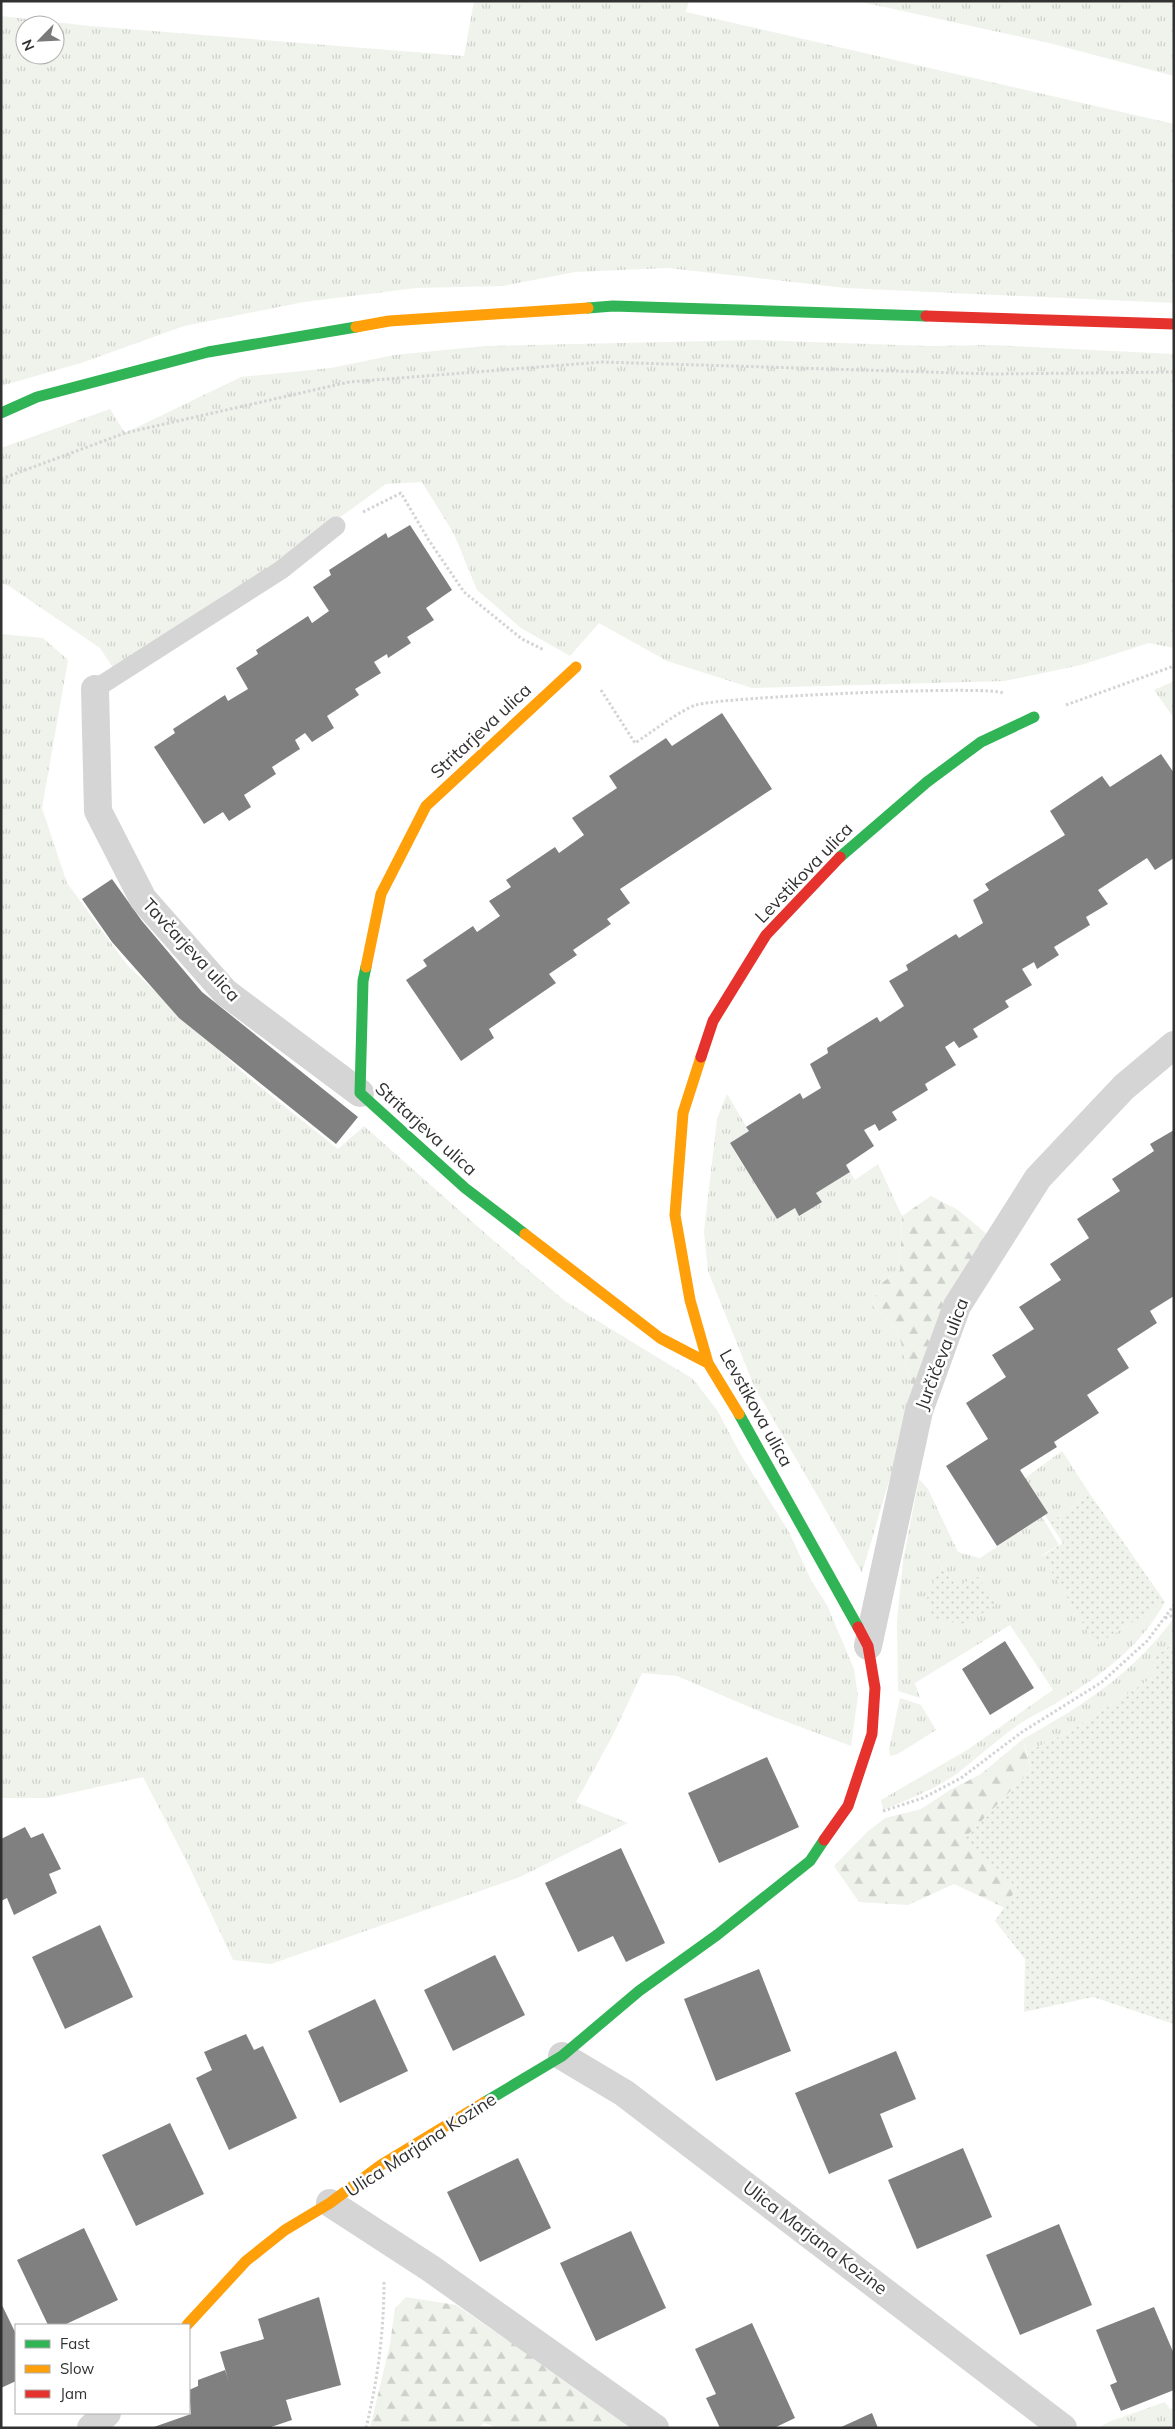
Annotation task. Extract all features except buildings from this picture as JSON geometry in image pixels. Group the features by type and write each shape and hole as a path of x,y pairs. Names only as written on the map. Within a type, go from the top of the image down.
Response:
{"street":[{"path":"1,413 38,397 208,352 399,321 613,306 1174,324"},
{"name":"Stritarjeva ulica","path":"576,667 426,806 381,894 363,981 360,1093 473,1194 660,1338 708,1363"},
{"name":"Tavčarjeva ulica","path":"95,689 98,811 143,899 226,992 360,1093"},
{"name":"Levstikova ulica","path":"868,1646 755,1441 708,1363 690,1300 675,1215 683,1114 714,1021 766,935 821,875 884,818 973,748 1034,717"},
{"name":"Jurčičeva ulica","path":"868,1646 919,1411 957,1306 1038,1178 1124,1087 1174,1045"},
{"name":"Ulica Marjana Kozine","path":"188,2324 246,2261 285,2230 330,2203 381,2166 562,2056 639,1991 717,1935 810,1862 848,1806 872,1734 875,1688 868,1646"},
{"name":"Ulica Marjana Kozine","path":"562,2056 624,2092 1063,2428"},
{"name":"Ulica Marjana Kozine","path":"330,2203 382,2235 655,2428"},
{"path":"91,2428 106,2414"}],"lane":[{"name":"Tavčarjeva ulica","path":"95,689 281,570 336,526"}],"path":[{"path":"1,479 124,433 349,382 602,362 993,374 1174,372"},
{"path":"336,526 401,493 428,539 464,592 522,639 592,675 635,743 695,705 762,697 1001,691 1034,717 1174,666"},
{"path":"848,1806 886,1812 923,1798 961,1778 1022,1732 1102,1682 1147,1641 1174,1605"},
{"path":"1164,1618 1174,1615"},
{"path":"366,2428 374,2397 383,2334 384,2278"}],"green space":[{"path":"474,1 689,1 686,12 1174,124 1174,303 845,288 668,268 575,272 503,286 416,288 304,302 184,326 81,363 1,386 1,16 15,18 15,65 65,65 65,23 464,56"},
{"path":"857,1 1174,1 1174,76 1049,43"},
{"path":"755,340 928,346 991,345 1174,354 1174,648 1149,643 1081,665 1005,681 752,688 667,661 599,623 570,656 521,628 477,590 454,534 422,482 386,484 263,573 228,592 160,641 113,668 100,648 9,586 1,583 1,448 110,409 125,433 241,377 331,368 394,355 485,346"},
{"path":"1,634 43,638 68,660 42,808 67,883 128,966 249,1078 338,1149 364,1126 565,1301 693,1379 717,1410 741,1455 789,1532 811,1580 827,1605 854,1669 858,1696 851,1746 761,1712 677,1676 642,1673 613,1735 576,1802 628,1823 520,1877 271,1964 233,1960 188,1864 143,1777 48,1798 1,1798"},
{"path":"1174,681 1174,718 1154,690"},
{"path":"727,1094 749,1131 730,1144 777,1219 795,1208 799,1215 822,1202 816,1193 850,1172 855,1180 878,1164 902,1216 900,1270 880,1284 872,1305 898,1331 914,1396 862,1573 754,1386 708,1271 704,1231 717,1119"},
{"path":"931,1196 958,1210 989,1236 914,1396 898,1331 872,1305 880,1284 900,1270 902,1216"},
{"path":"1062,1451 1090,1494 1050,1523 1045,1515 1048,1513 1025,1478"},
{"path":"919,1479 928,1489 958,1552 980,1558 1042,1517 1059,1545 1042,1555 1096,1645 1165,1602 1155,1618 1132,1646 1092,1680 1018,1725 950,1779 883,1810 881,1800 967,1750 1053,1690 1010,1625 915,1683 920,1698 898,1691 897,1621 903,1561","holes":["940,1567 957,1585 927,1598"]},
{"path":"1090,1494 1165,1602 1096,1645 1042,1556 1063,1543 1050,1523"},
{"path":"939,1566 957,1585 978,1577 996,1604 967,1624 933,1620 927,1598"},
{"path":"1174,1618 1174,1643 1152,1659 1158,1674 1071,1731 1027,1752 1023,1739 1087,1701 1106,1687 1141,1656"},
{"path":"1174,1643 1174,2024 1093,1997 1024,2012 1025,1959 995,1921 1017,1888 965,1838 1031,1770 1027,1752 1071,1731 1158,1674 1152,1659"},
{"path":"900,1698 921,1705 936,1730 898,1754 890,1756 889,1749"},
{"path":"1023,1739 1031,1770 966,1837 1017,1888 1005,1908 954,1884 908,1905 859,1902 834,1866 867,1832 885,1818 921,1809 950,1790 981,1774"},
{"path":"406,2297 456,2305 636,2428 498,2428 484,2423 478,2428 370,2428 390,2344 395,2308"},
{"path":"1165,2402 1170,2409 1174,2408 1174,2428 1098,2428 1111,2421"}],"traffic: fast":[{"path":"588,308 613,306 926,316"},
{"path":"1,413 37,397 208,352 356,327"},
{"path":"840,857 927,782 981,742 1034,717"},
{"path":"366,967 363,981 360,1093 465,1188 525,1234"},
{"path":"739,1414 858,1627"},
{"path":"485,2102 562,2056 639,1991 717,1935 810,1861 824,1840"}],"traffic: slow":[{"path":"356,327 389,321 588,308"},
{"path":"366,967 381,894 426,806 576,667"},
{"path":"701,1057 683,1113 675,1215 690,1300 708,1363 739,1414"},
{"path":"525,1234 660,1338 708,1363"},
{"path":"188,2324 246,2261 285,2230 330,2203 381,2165 485,2102"}],"traffic: jam":[{"path":"926,316 1174,324"},
{"path":"701,1057 713,1021 766,935 840,857"},
{"path":"824,1840 848,1806 872,1734 875,1688 868,1646 858,1627"}]}
